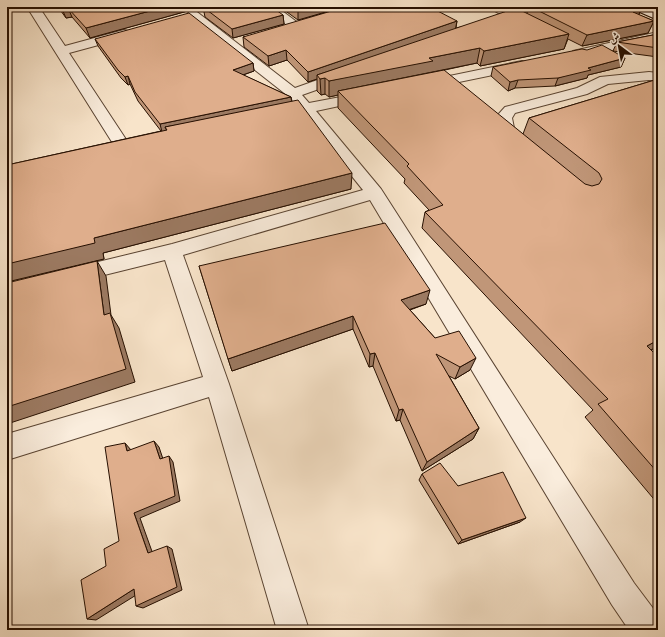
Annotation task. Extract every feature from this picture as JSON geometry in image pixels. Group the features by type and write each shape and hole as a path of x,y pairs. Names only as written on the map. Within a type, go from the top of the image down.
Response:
{"street":[{"path":"33,7 123,147"},
{"path":"269,7 296,26"},
{"path":"494,7 541,31"},
{"path":"637,7 658,16"},
{"path":"195,14 238,43 300,101 375,193 623,594 649,630"},
{"path":"498,22 513,17"},
{"path":"282,30 310,22"},
{"path":"62,51 139,30"},
{"path":"605,80 576,58 658,36"},
{"path":"415,87 539,62"},
{"path":"276,115 359,70"},
{"path":"532,151 509,132 503,124 504,117 510,110 582,91 605,80 649,76 658,77"},
{"path":"300,101 384,93"},
{"path":"107,151 138,144"},
{"path":"52,280 172,251 375,193"},
{"path":"172,251 217,384 294,630"},
{"path":"7,447 217,384"}],"building":[{"path":"61,7 165,7 86,28 68,8 62,9"},
{"path":"203,7 272,7 283,15 232,29"},
{"path":"292,7 311,7 298,11"},
{"path":"345,7 430,7 457,21 308,72 286,50 268,56 243,37"},
{"path":"531,7 635,7 641,9 633,12 654,21 587,35"},
{"path":"516,8 569,34 484,51 480,48 429,58 433,61 329,81 325,78 320,79 317,75"},
{"path":"189,13 253,63 233,70 291,97 160,124 135,92 128,76 125,77 118,70 95,39"},
{"path":"658,34 658,48 617,42"},
{"path":"602,45 625,58 588,68 591,70 558,78 518,80 510,82 493,67 582,49 587,50"},
{"path":"444,70 585,184 592,186 599,184 602,179 599,173 529,118 658,79 658,340 647,346 658,357 658,473 598,404 608,399 425,212 443,205 407,166 409,164 338,91"},
{"path":"298,100 352,173 94,238 95,243 7,264 7,165 167,130 165,127"},
{"path":"385,223 430,290 401,300 435,338 459,331 476,358 460,367 436,354 479,428 427,462 403,409 399,410 375,353 370,354 353,316 228,359 199,266"},
{"path":"97,261 104,315 110,313 126,369 7,407 7,283"},
{"path":"154,441 160,459 169,456 175,496 134,513 148,553 167,546 177,587 136,606 134,589 87,619 81,580 106,566 104,549 119,541 105,447 125,443 127,451"},
{"path":"440,463 458,486 503,472 526,518 462,540 422,474"}]}
